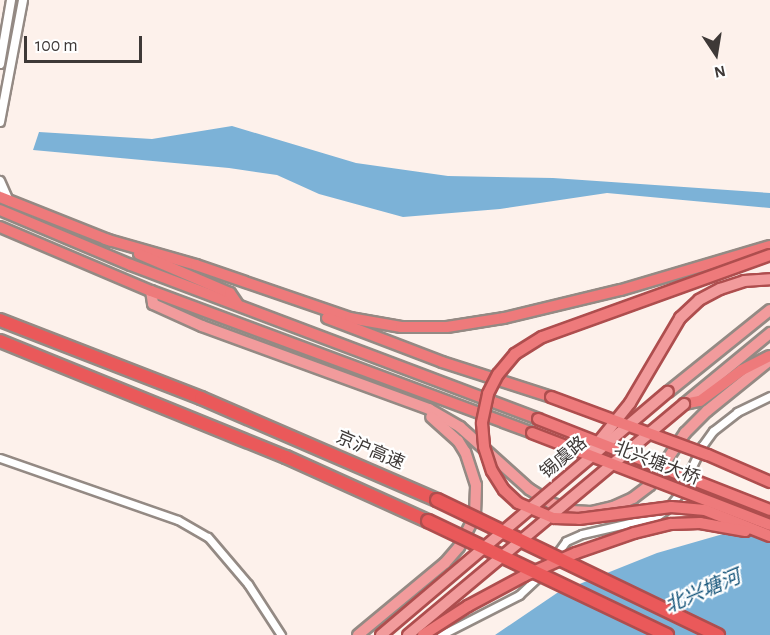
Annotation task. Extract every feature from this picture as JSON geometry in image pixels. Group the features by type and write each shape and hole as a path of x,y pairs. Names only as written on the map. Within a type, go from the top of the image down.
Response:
{"highway":[{"path":"5,199 231,293 238,305"},
{"name":"北兴塘大桥","path":"0,210 131,266 538,419 770,510"},
{"name":"北兴塘大桥","path":"0,227 151,291 532,433 770,525"},
{"path":"105,239 195,265 350,318 401,327 447,327 504,318 621,290 770,246"},
{"path":"770,255 542,337 515,354 498,374 488,394 482,423 484,447 492,471 504,490 518,502 554,518 579,519 671,507 705,510 770,538"},
{"path":"256,287 301,308 431,358 550,397 698,451 770,482"},
{"name":"京沪高速","path":"0,320 201,398 437,500 718,635"},
{"path":"0,341 286,457 428,521 667,635"},
{"path":"684,404 700,401 742,370 770,358"},
{"path":"423,635 468,606 524,576 576,553 634,533 671,524 700,523 732,528 770,538"}],"main road":[{"path":"576,470 630,403 680,318 699,300 720,289 744,281 770,279"},
{"path":"151,291 153,304 192,321 429,409 460,427 529,489 550,503 571,511 591,512 623,503 650,484 685,433 707,411 770,358"},
{"name":"锡虞路","path":"381,635 770,310"},
{"name":"锡虞路","path":"408,635 770,333"},
{"path":"358,635 409,596 445,563 459,547 475,515 477,499 473,475 465,452 447,430 419,407"}],"street":[{"path":"0,64 11,0"},
{"path":"0,122 23,0"},
{"path":"0,181 5,199"},
{"path":"441,635 519,595 536,582 566,542 582,534 656,517 668,508 678,495 702,446 714,431 737,412 770,396"},
{"path":"0,458 178,520 208,537 248,584 281,635"}],"water":[{"path":"232,126 356,163 448,176 553,178 770,193 770,208 607,193 500,209 403,217 319,194 277,175 229,168 33,150 39,132 152,139"},
{"name":"北兴塘河","path":"770,506 770,635 495,635 557,593 657,553 730,532"}]}
